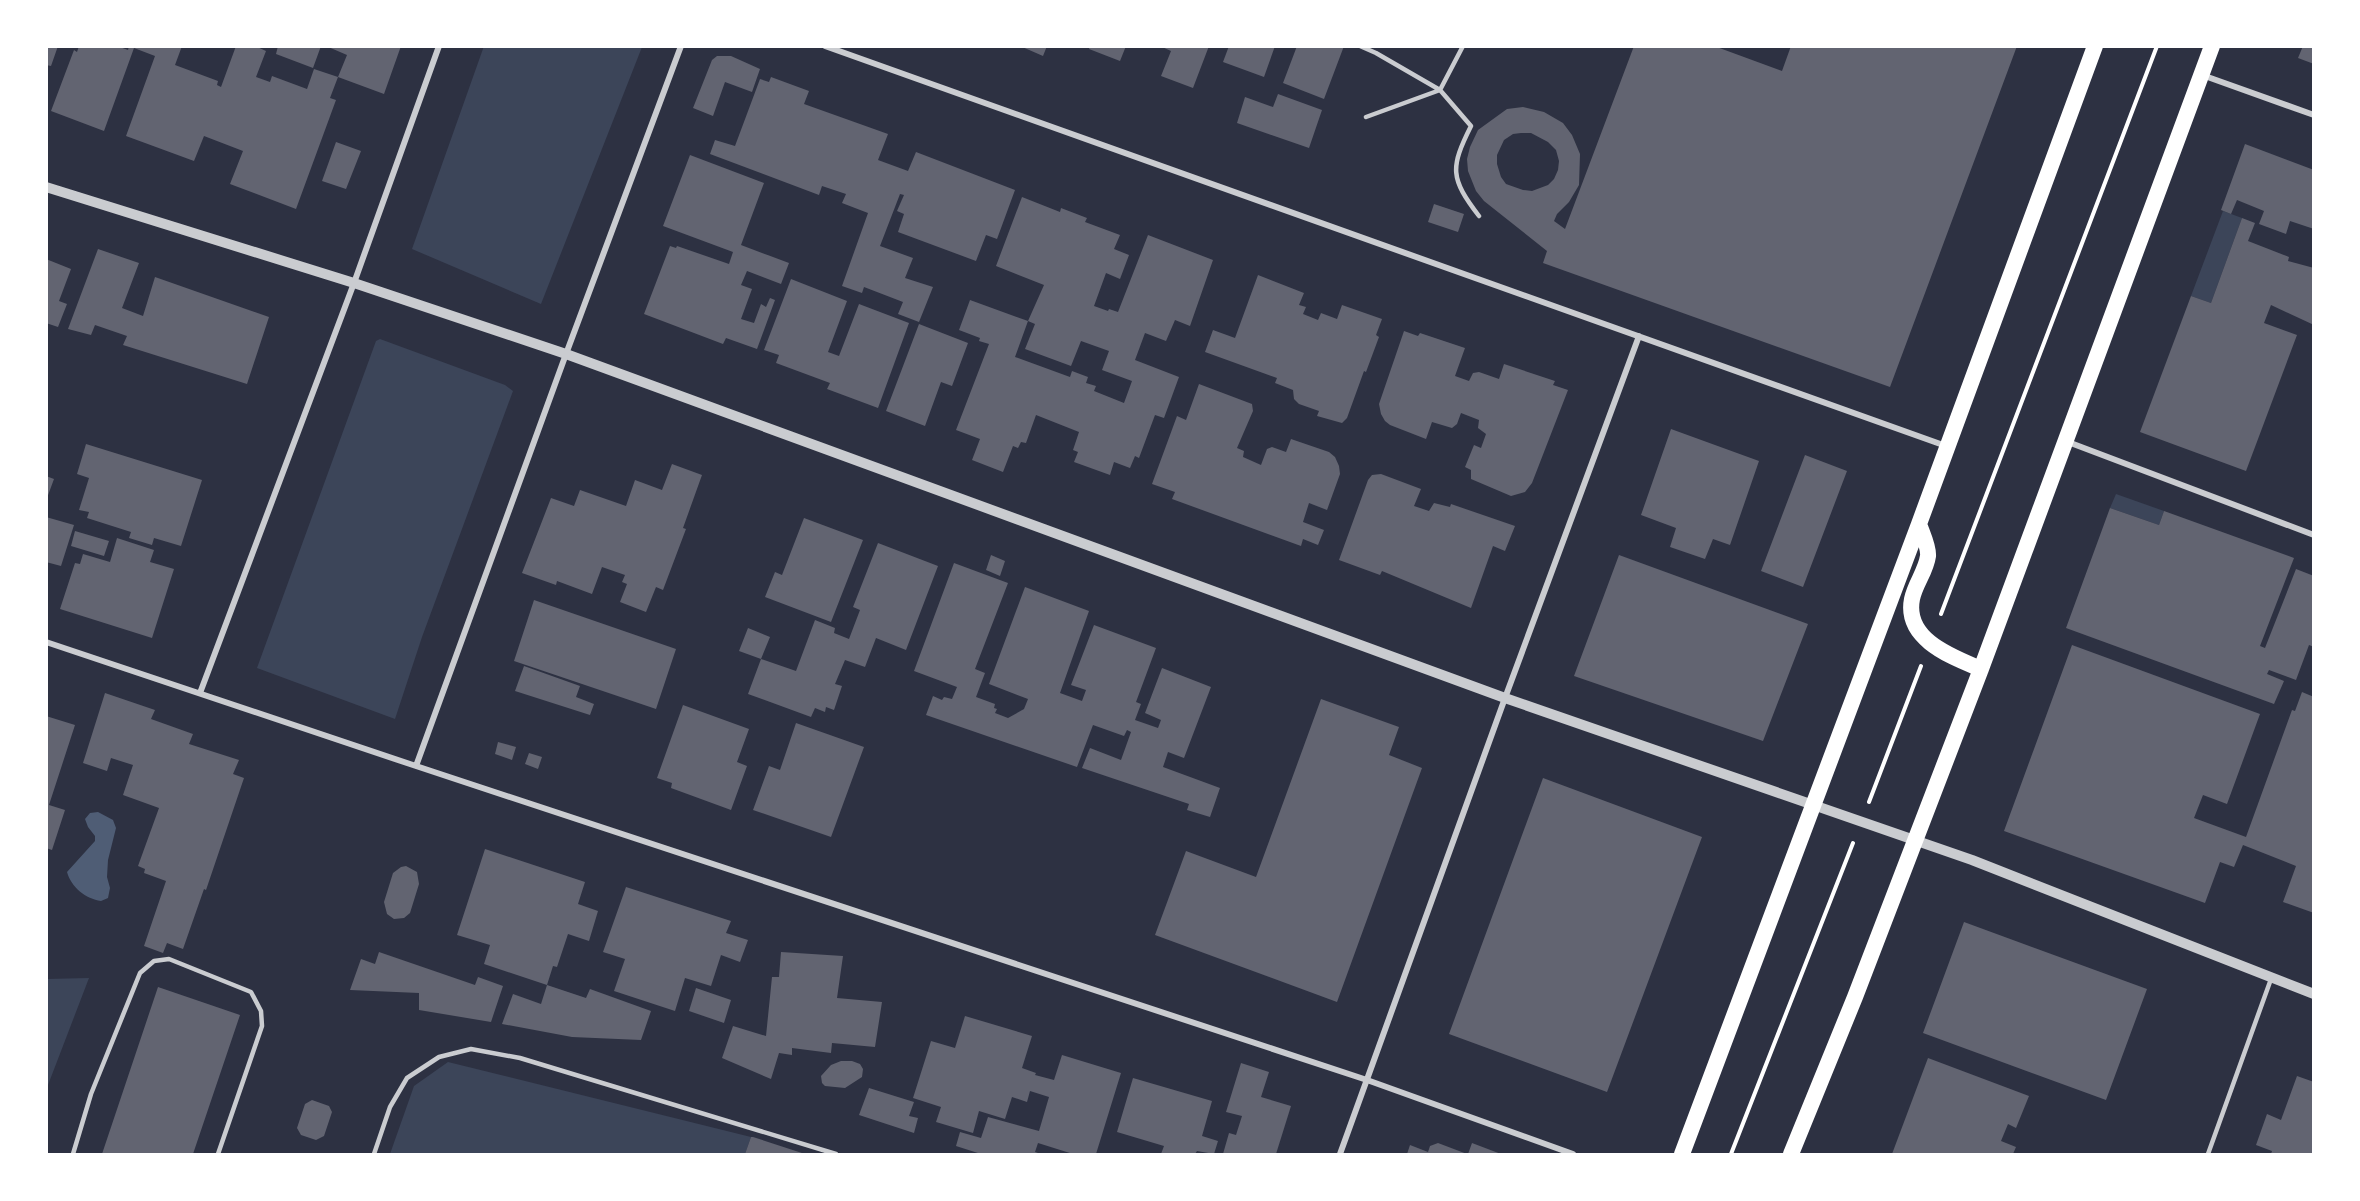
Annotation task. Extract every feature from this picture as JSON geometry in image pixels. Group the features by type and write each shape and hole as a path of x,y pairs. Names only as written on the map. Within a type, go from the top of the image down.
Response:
{"highway":[{"path":"1682,1155 1948,447 2095,46"},
{"path":"1791,1155 1981,669 2212,46"},
{"path":"1919,524 1929,554 1911,600 1912,619 1919,632 1947,655 1981,669"}],"street":[{"path":"200,693 354,283 439,46"},
{"path":"416,766 681,46"},
{"path":"825,46 1948,447"},
{"path":"2202,75 2313,115"},
{"path":"46,187 354,283 566,354 1505,698 1972,860 2313,994"},
{"path":"1341,1155 1505,698 1639,336"},
{"path":"2064,441 2313,535"},
{"path":"46,642 1367,1080 1573,1155"}],"lane":[{"path":"1360,46 1440,90 1471,126 1458,152 1455,178 1464,196 1479,216"},
{"path":"1366,117 1440,90 1463,46"},
{"path":"73,1155 91,1094 141,973 154,961 170,959 251,992 261,1011 262,1026 218,1155"},
{"path":"2208,1155 2272,977"},
{"path":"374,1155 390,1107 407,1078 439,1057 471,1049 520,1058 836,1155"}],"path":[{"path":"1731,1155 1862,822 2157,46"}],"shaded area":[{"path":"484,46 642,47 541,304 412,249"},
{"path":"2223,211 2242,218 2211,303 2191,296"},
{"path":"380,339 505,385 513,391 422,637 395,719 257,668 376,341"},
{"path":"2116,494 2164,511 2159,525 2110,508"},
{"path":"98,812 113,820 116,828 108,860 107,877 110,888 108,898 101,901 90,898 80,891 72,883 67,872 95,841 95,836 85,819 90,813"},
{"path":"89,978 48,1085 47,979"},
{"path":"448,1062 751,1137 745,1154 390,1154 414,1086"}],"building":[{"path":"46,46 58,46 51,66 46,65"},
{"path":"79,46 117,46 128,50 129,46 182,46 175,65 218,81 217,85 221,87 236,46 255,46 266,51 256,77 270,82 272,76 307,89 314,69 338,77 330,98 336,100 296,209 230,184 243,151 204,136 194,161 126,136 155,56 134,48 104,131 51,111 74,50 77,52"},
{"path":"278,46 321,46 313,68 276,54"},
{"path":"326,46 401,46 384,94 338,77 347,55"},
{"path":"1020,46 1047,46 1043,56"},
{"path":"1090,46 1126,46 1120,61 1089,49"},
{"path":"1160,46 1209,46 1193,88 1161,76 1171,51"},
{"path":"1229,46 1275,46 1264,77 1223,62"},
{"path":"1297,46 1344,46 1324,99 1283,83"},
{"path":"1634,46 1714,46 1782,71 1791,46 2017,46 1890,387 1543,263 1547,251 1484,201 1476,191 1468,171 1467,159 1478,130 1507,109 1523,107 1544,112 1563,123 1572,135 1580,154 1579,185 1554,221 1565,229","holes":["1531,133 1548,142 1556,150 1559,161 1554,179 1548,185 1532,191 1506,184 1497,164 1497,155 1504,140 1513,134"]},
{"path":"2303,46 2314,46 2314,64 2298,58"},
{"path":"717,56 731,56 760,69 752,92 725,82 713,116 693,108 712,60"},
{"path":"771,77 809,91 804,104 888,134 878,160 908,171 916,152 1015,190 997,239 986,235 976,261 898,232 904,214 897,211 904,195 900,194 880,246 913,258 905,278 933,287 919,322 898,314 903,302 864,287 862,293 842,286 868,213 842,203 846,194 822,186 819,195 710,154 715,140 735,146 760,79 769,82"},
{"path":"1278,94 1322,110 1309,148 1237,123 1245,97 1273,107"},
{"path":"336,142 361,151 346,189 322,181"},
{"path":"2245,144 2314,170 2314,229 2290,221 2286,234 2259,224 2264,211 2237,200 2231,214 2221,210"},
{"path":"690,155 764,183 741,245 789,263 781,284 747,271 741,285 752,289 741,319 754,323 761,304 766,307 770,298 775,300 757,349 726,338 723,344 644,314 670,246 676,248 677,246 729,264 733,252 663,226"},
{"path":"1022,197 1060,212 1061,208 1087,218 1085,222 1120,235 1114,249 1129,255 1120,279 1106,273 1094,306 1108,311 1109,309 1118,312 1148,235 1213,260 1190,326 1175,320 1166,341 1145,333 1135,360 1179,377 1164,418 1155,415 1139,458 1135,456 1130,468 1114,462 1110,475 1074,462 1078,452 1073,450 1079,432 1036,415 1026,443 1021,442 1018,448 1013,446 1003,472 972,460 980,439 956,430 989,344 959,330 970,300 1028,321 1044,285 996,266","holes":["1028,321 1035,324 1025,349 1071,366 1081,341 1109,351 1102,370 1132,381 1124,403 1094,391 1096,386 1086,383 1088,377 1072,371 1070,377 1015,357"]},
{"path":"1434,204 1464,214 1458,232 1428,222"},
{"path":"2242,218 2255,223 2248,241 2289,257 2288,261 2314,268 2314,325 2271,305 2264,323 2297,335 2246,471 2140,432 2191,296 2211,303"},
{"path":"98,249 139,263 122,308 143,316 155,277 269,317 247,384 123,345 127,336 95,325 91,335 68,329"},
{"path":"46,259 71,269 59,301 67,304 58,327 46,323"},
{"path":"1258,275 1304,293 1299,305 1306,307 1303,314 1318,320 1321,313 1337,319 1342,305 1382,319 1376,335 1379,337 1366,372 1364,371 1347,418 1342,423 1317,416 1319,411 1299,404 1294,399 1293,390 1275,383 1277,378 1205,352 1213,330 1235,338"},
{"path":"791,279 847,301 828,352 839,356 859,304 909,323 878,408 827,389 830,383 776,363 779,355 764,350"},
{"path":"919,324 968,343 952,386 941,382 925,426 886,411"},
{"path":"1404,331 1418,336 1420,333 1465,348 1455,376 1469,381 1473,373 1479,372 1499,379 1504,364 1555,381 1553,385 1568,390 1532,483 1525,492 1511,496 1471,479 1471,470 1465,467 1474,445 1481,448 1486,434 1478,428 1479,420 1461,413 1457,424 1452,428 1432,422 1426,439 1385,421 1379,404"},
{"path":"1199,384 1252,404 1253,411 1237,448 1244,451 1243,457 1261,465 1267,449 1272,447 1286,452 1291,439 1329,452 1335,457 1340,474 1327,510 1309,503 1303,522 1324,530 1318,545 1303,539 1301,546 1172,499 1175,492 1152,484 1177,416 1186,420"},
{"path":"1671,429 1759,461 1730,545 1713,539 1705,559 1670,547 1676,528 1641,515"},
{"path":"86,444 202,480 181,546 154,538 152,545 129,538 131,532 87,518 89,512 79,510 89,478 77,474"},
{"path":"1805,455 1847,471 1803,587 1761,571"},
{"path":"672,464 702,475 683,528 686,529 663,590 656,587 646,612 620,602 627,584 622,582 625,575 602,567 592,594 557,581 556,585 522,573 551,498 574,506 580,490 626,506 635,480 662,490"},
{"path":"1381,474 1421,489 1414,506 1429,511 1434,503 1450,507 1451,504 1515,526 1505,551 1493,546 1471,608 1382,571 1380,575 1339,560 1368,480 1372,475"},
{"path":"46,476 54,479 47,498 46,498"},
{"path":"2110,508 2159,525 2164,511 2294,558 2260,646 2265,648 2296,569 2314,576 2314,647 2309,645 2296,680 2269,670 2267,674 2284,681 2274,704 2066,628"},
{"path":"46,517 74,525 61,566 46,562"},
{"path":"804,518 863,540 831,622 765,597 775,572 782,575"},
{"path":"75,531 109,541 104,556 71,546"},
{"path":"117,538 154,550 150,562 174,569 152,638 60,609 75,563 80,564 83,554 110,562"},
{"path":"878,543 938,566 906,650 876,638 865,667 845,660 835,684 842,686 834,710 826,707 825,712 815,708 811,717 748,694 761,659 796,671 815,620 835,628 834,633 849,639 860,610 853,607"},
{"path":"991,555 1005,561 1000,576 986,570"},
{"path":"1619,555 1808,624 1763,741 1574,676"},
{"path":"954,563 1008,583 975,669 985,673 976,697 995,704 994,708 997,709 995,713 1008,718 1024,709 1028,699 989,684 1025,587 1089,611 1060,693 1082,701 1086,690 1071,685 1094,625 1156,648 1136,702 1141,704 1135,720 1158,728 1161,720 1145,713 1162,668 1211,687 1184,758 1168,752 1163,767 1220,788 1210,817 1187,810 1189,804 1082,768 1090,748 1121,760 1131,732 1127,730 1124,736 1093,725 1077,767 926,715 933,696 942,700 944,697 952,699 957,687 914,671"},
{"path":"534,600 676,649 656,709 514,661"},
{"path":"748,628 770,637 761,659 739,651"},
{"path":"2072,645 2260,714 2227,804 2203,795 2194,818 2246,837 2292,710 2295,711 2302,692 2314,697 2314,913 2283,902 2296,866 2243,845 2234,867 2220,862 2205,903 2004,831"},
{"path":"524,666 580,686 576,697 594,704 590,715 515,691"},
{"path":"105,693 155,710 151,719 193,734 189,744 239,760 233,774 244,778 206,890 204,889 183,949 167,943 163,953 144,946 166,881 144,873 145,869 138,866 159,808 123,795 133,765 111,758 107,771 83,763"},
{"path":"1321,699 1399,727 1389,755 1422,768 1337,1002 1155,935 1186,851 1256,877"},
{"path":"683,705 749,729 737,762 747,766 731,810 671,788 672,783 657,778"},
{"path":"46,716 75,725 49,805 65,810 52,850 46,848"},
{"path":"796,723 864,747 831,837 753,810 769,766 780,770"},
{"path":"498,742 516,747 512,760 495,754"},
{"path":"529,753 542,757 538,769 525,764"},
{"path":"1543,778 1702,837 1607,1092 1449,1034"},
{"path":"485,849 585,882 578,904 598,911 589,941 568,934 557,967 553,966 547,985 484,964 490,945 457,935"},
{"path":"406,866 417,872 419,884 410,913 404,918 394,919 387,914 384,902 393,873"},
{"path":"626,887 731,921 726,933 748,940 740,962 721,955 711,986 685,978 675,1011 614,991 625,959 603,952"},
{"path":"1964,922 2147,989 2106,1100 1923,1033"},
{"path":"379,952 475,985 478,977 503,986 491,1022 419,1010 419,993 350,990 361,959 375,964"},
{"path":"781,952 843,956 837,998 882,1002 875,1047 832,1043 831,1053 792,1048 792,1055 779,1053 771,1079 722,1058 733,1026 766,1036 772,977 779,977"},
{"path":"547,985 586,998 590,989 651,1011 641,1040 572,1037 502,1024 513,994 541,1004"},
{"path":"158,987 240,1015 193,1154 102,1154"},
{"path":"696,988 731,1000 724,1023 689,1011"},
{"path":"965,1016 1032,1036 1022,1068 1036,1073 1035,1075 1054,1080 1062,1055 1121,1073 1096,1154 1073,1154 1038,1143 1035,1152 1041,1154 981,1154 956,1146 960,1132 981,1138 988,1117 1039,1131 1049,1097 1030,1091 1027,1102 1012,1097 1005,1119 979,1111 973,1133 936,1122 941,1107 913,1098 931,1041 955,1048"},
{"path":"1928,1058 2029,1096 2016,1128 2008,1124 2001,1141 2016,1147 2013,1154 1892,1154"},
{"path":"841,1061 860,1064 863,1069 862,1077 845,1088 825,1086 821,1076 831,1065"},
{"path":"1241,1063 1269,1072 1261,1097 1291,1106 1276,1154 1223,1154 1229,1133 1236,1135 1242,1116 1226,1112"},
{"path":"2297,1076 2314,1082 2314,1154 2271,1154 2272,1151 2256,1145 2267,1114 2281,1120"},
{"path":"1133,1078 1212,1101 1202,1136 1218,1141 1214,1154 1197,1151 1195,1154 1161,1154 1164,1146 1117,1132"},
{"path":"869,1088 914,1102 909,1116 918,1118 914,1133 859,1115"},
{"path":"312,1100 329,1106 332,1112 324,1136 316,1140 301,1135 297,1128 305,1104"},
{"path":"751,1137 753,1137 805,1154 745,1154"},
{"path":"1438,1143 1467,1154 1407,1154 1410,1145 1428,1152 1430,1146"},
{"path":"1472,1143 1501,1154 1468,1154"}]}
